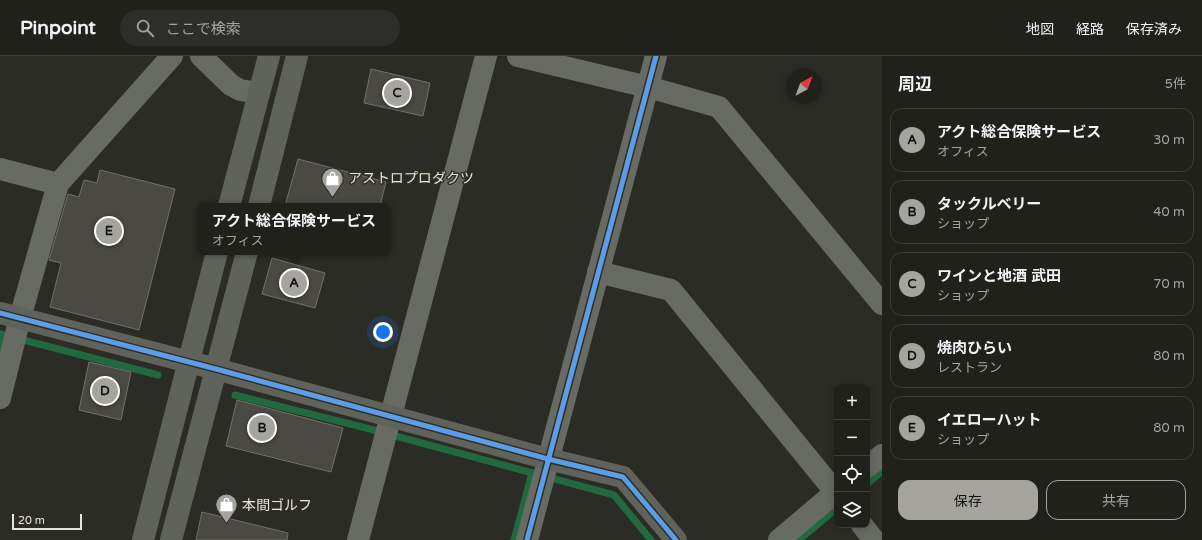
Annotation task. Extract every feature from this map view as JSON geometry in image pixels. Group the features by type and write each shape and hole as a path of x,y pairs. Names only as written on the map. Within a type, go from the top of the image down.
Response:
{"street":[{"path":"0,398 13,326 58,184 172,56"},
{"path":"201,56 231,85 240,90 259,93"},
{"path":"230,203 269,56"},
{"path":"259,203 297,56"},
{"path":"358,540 486,56"},
{"path":"518,56 648,87 719,107 882,304"},
{"path":"527,540 656,56"},
{"path":"0,169 58,184"},
{"path":"143,540 216,255"},
{"path":"171,540 246,255"},
{"path":"598,272 671,290 836,492"},
{"path":"13,326 189,362 216,369 388,428 545,470 623,477 676,540"},
{"path":"870,465 882,455"},
{"path":"779,540 834,495"},
{"path":"864,528 874,540"}],"building":[{"path":"371,69 430,83 423,116 364,103"},
{"path":"298,159 386,182 381,203 286,203"},
{"path":"100,170 175,189 139,330 50,307 61,263 49,260 68,194 79,197 84,180 97,183"},
{"path":"272,258 325,273 315,308 262,294"},
{"path":"89,362 131,372 121,420 79,410"},
{"path":"237,400 343,428 331,472 226,446"},
{"name":"本間ゴルフ","path":"202,512 288,533 287,540 196,540"}],"waterway":[{"path":"0,334 158,375"},
{"path":"0,348 3,335"},
{"path":"235,395 366,428 614,495 651,540"},
{"path":"870,481 882,471"},
{"path":"514,540 532,473"},
{"path":"799,540 834,511"}],"cycle path":[{"path":"527,540 656,56"},
{"path":"0,313 216,369 548,459 623,477 676,540"}],"place":[{"name":"ワインと地酒 武田","path":"397,93"},
{"name":"アストロプロダクツ","path":"332,198"},
{"name":"イエローハット","path":"109,231"},
{"name":"アクト総合保険サービス","path":"294,283"},
{"name":"焼肉ひらい","path":"105,391"},
{"name":"タックルベリー","path":"262,428"},
{"name":"本間ゴルフ","path":"227,524"}]}
